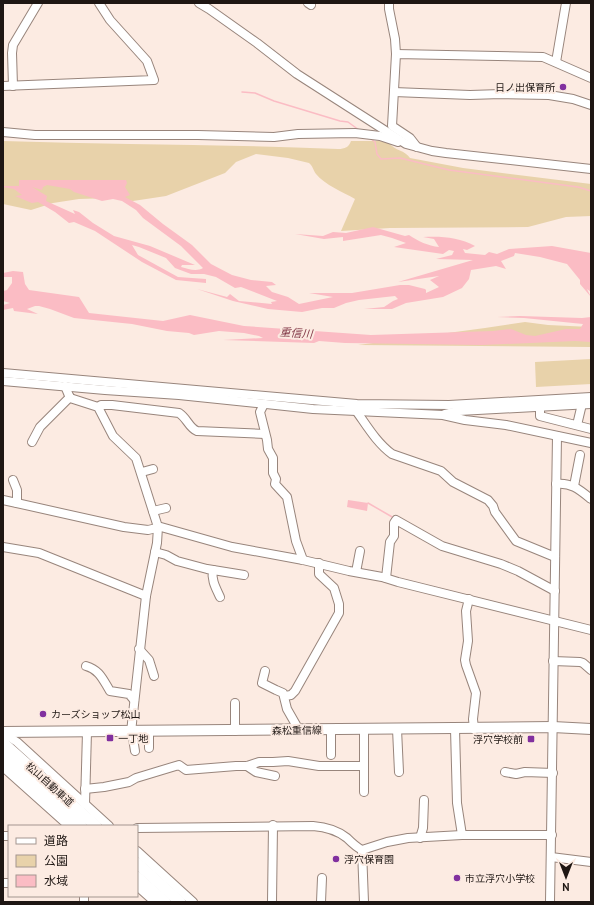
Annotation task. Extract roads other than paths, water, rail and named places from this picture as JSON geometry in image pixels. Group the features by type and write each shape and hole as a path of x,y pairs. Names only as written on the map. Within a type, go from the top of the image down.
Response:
{"highway":[{"name":"松山自動車道","path":"3,743 95,825"},
{"name":"松山自動車道","path":"3,756 79,825"},
{"path":"138,864 180,902"},
{"path":"138,878 165,902"}],"main road":[{"name":"森松重信線","path":"3,733 553,727 591,729"}],"street":[{"path":"13,86 13,45 38,3"},
{"path":"3,86 154,80 147,61 110,20 99,3"},
{"path":"199,3 257,43 297,74 406,144"},
{"path":"389,3 396,54 392,126 410,138 417,147"},
{"path":"556,62 566,3"},
{"path":"396,54 543,57 591,78"},
{"path":"394,92 470,95 549,95 573,99 591,105"},
{"path":"3,132 35,135 198,135 274,137 298,134 355,133 380,136 417,147 446,153 591,169"},
{"path":"3,373 334,402 449,405 591,397"},
{"path":"3,381 179,395 357,412 443,415 459,411 591,404"},
{"path":"65,386 70,397 74,400 98,407 113,436 136,458 142,472 158,528 155,552 146,596 139,649 132,732 134,751"},
{"path":"32,442 40,427 70,397"},
{"path":"264,404 260,412 266,434 268,449 273,458 273,473 276,479 275,484 287,498 296,541 303,560"},
{"path":"577,426 582,404"},
{"path":"98,407 101,405 112,405 179,413 183,416 192,429 197,431 266,434"},
{"path":"418,405 443,415 465,420 506,425 591,443"},
{"path":"540,407 540,416 591,429"},
{"path":"357,412 371,432 392,454 441,472 453,482 488,500 516,541 555,557"},
{"path":"550,902 557,436"},
{"path":"574,486 580,455"},
{"path":"142,472 153,469"},
{"path":"13,480 17,490 17,503"},
{"path":"556,484 563,483 574,486 590,496"},
{"path":"3,500 124,527 148,530 158,528 232,547 319,563 386,578 591,630"},
{"path":"153,512 166,508"},
{"path":"386,578 390,542 394,536 394,523 396,520 442,546 501,564 518,571 555,591"},
{"path":"3,547 39,553 146,596"},
{"path":"356,572 360,551"},
{"path":"155,552 166,555 177,561 213,570 244,574"},
{"path":"285,696 291,694 298,686 340,610 334,588 319,574 319,563"},
{"path":"213,570 214,585 220,597"},
{"path":"469,599 466,610 468,641 465,660 476,692 473,719 474,729"},
{"path":"139,649 149,660 154,676"},
{"path":"553,661 580,662 591,670"},
{"path":"86,666 96,670 105,680 110,691 129,694 134,700"},
{"path":"265,671 262,683 283,692 287,709 299,730"},
{"path":"235,730 236,703"},
{"path":"364,729 364,792"},
{"path":"397,729 399,772"},
{"path":"455,729 457,803 462,835"},
{"path":"331,730 331,754"},
{"path":"85,804 86,732"},
{"path":"149,732 149,748"},
{"path":"3,733 17,742 108,825"},
{"path":"85,789 129,782 136,778 167,770 179,765 186,770 247,766 259,762 288,762 319,769 364,766"},
{"path":"247,766 256,772 275,776"},
{"path":"3,767 68,825"},
{"path":"505,772 516,774 525,772 553,773"},
{"path":"420,838 423,828 424,800"},
{"path":"138,828 273,825 324,827 339,833 362,850 398,840 420,838 462,835 552,835"},
{"path":"272,902 273,825"},
{"path":"362,850 364,902"},
{"path":"138,852 193,902"},
{"path":"551,857 591,862"},
{"path":"322,878 322,902"},
{"path":"138,887 155,902"}],"water":[{"path":"19,180 126,180 127,183 125,187 130,195 125,197 140,205 192,245 211,264 232,275 251,280 272,282 276,285 266,286 272,292 288,297 299,304 333,297 309,293 352,293 400,285 409,285 425,289 426,293 439,287 430,280 439,276 398,282 473,260 436,259 452,255 454,251 449,250 443,254 394,247 406,243 381,235 343,241 343,237 324,239 295,234 323,236 333,232 346,233 373,227 405,236 409,235 431,246 439,247 434,239 423,237 450,238 475,246 467,250 463,249 465,253 485,255 489,252 497,254 509,249 552,246 591,253 591,292 587,289 591,297 580,284 580,280 567,264 540,257 515,253 514,256 501,261 506,269 496,266 471,270 469,279 462,288 443,297 406,303 392,309 364,309 384,307 398,299 395,296 359,300 334,308 322,308 302,312 268,309 233,301 197,289 227,297 230,294 239,301 272,304 271,302 277,301 241,287 235,288 216,277 204,274 191,274 175,268 166,258 132,245 138,255 178,277 206,279 206,283 176,280 142,262 95,231 74,222 69,223 55,212 38,202 32,203 15,196 22,195 14,189 3,187 19,186","holes":["47,185 70,189 74,192 102,201 113,199 122,201 136,210 143,218 181,246 203,268 195,270 181,267 182,265 195,265 150,246 114,236 79,212 73,210 75,214 46,201 47,196 32,187 42,190 43,187"]},
{"name":"重信川","path":"13,271 23,272 25,284 29,290 79,297 89,313 163,321 190,315 244,326 371,335 493,331 511,329 526,335 535,336 566,329 580,329 583,324 497,317 591,317 591,342 575,341 482,345 345,343 319,341 314,343 223,340 263,338 244,333 219,331 194,335 132,324 74,318 39,306 27,309 38,314 14,311 13,308 3,310 3,305 10,303 3,301 3,291 7,290 12,283 12,277 3,277 3,273"},
{"path":"348,500 368,503 367,511 347,507"}],"waterway":[{"path":"242,92 255,93 274,101 340,121 348,122 359,130"},
{"path":"370,138 375,142 377,154 381,159 400,158 449,170 578,187 591,191"},
{"path":"368,503 394,518"}],"place":[{"name":"日ノ出保育所","path":"563,87"},
{"name":"カーズショップ松山","path":"43,714"},
{"name":"一丁地","path":"110,738"},
{"name":"浮穴学校前","path":"531,739"},
{"name":"浮穴保育園","path":"336,859"},
{"name":"市立浮穴小学校","path":"457,878"}]}
